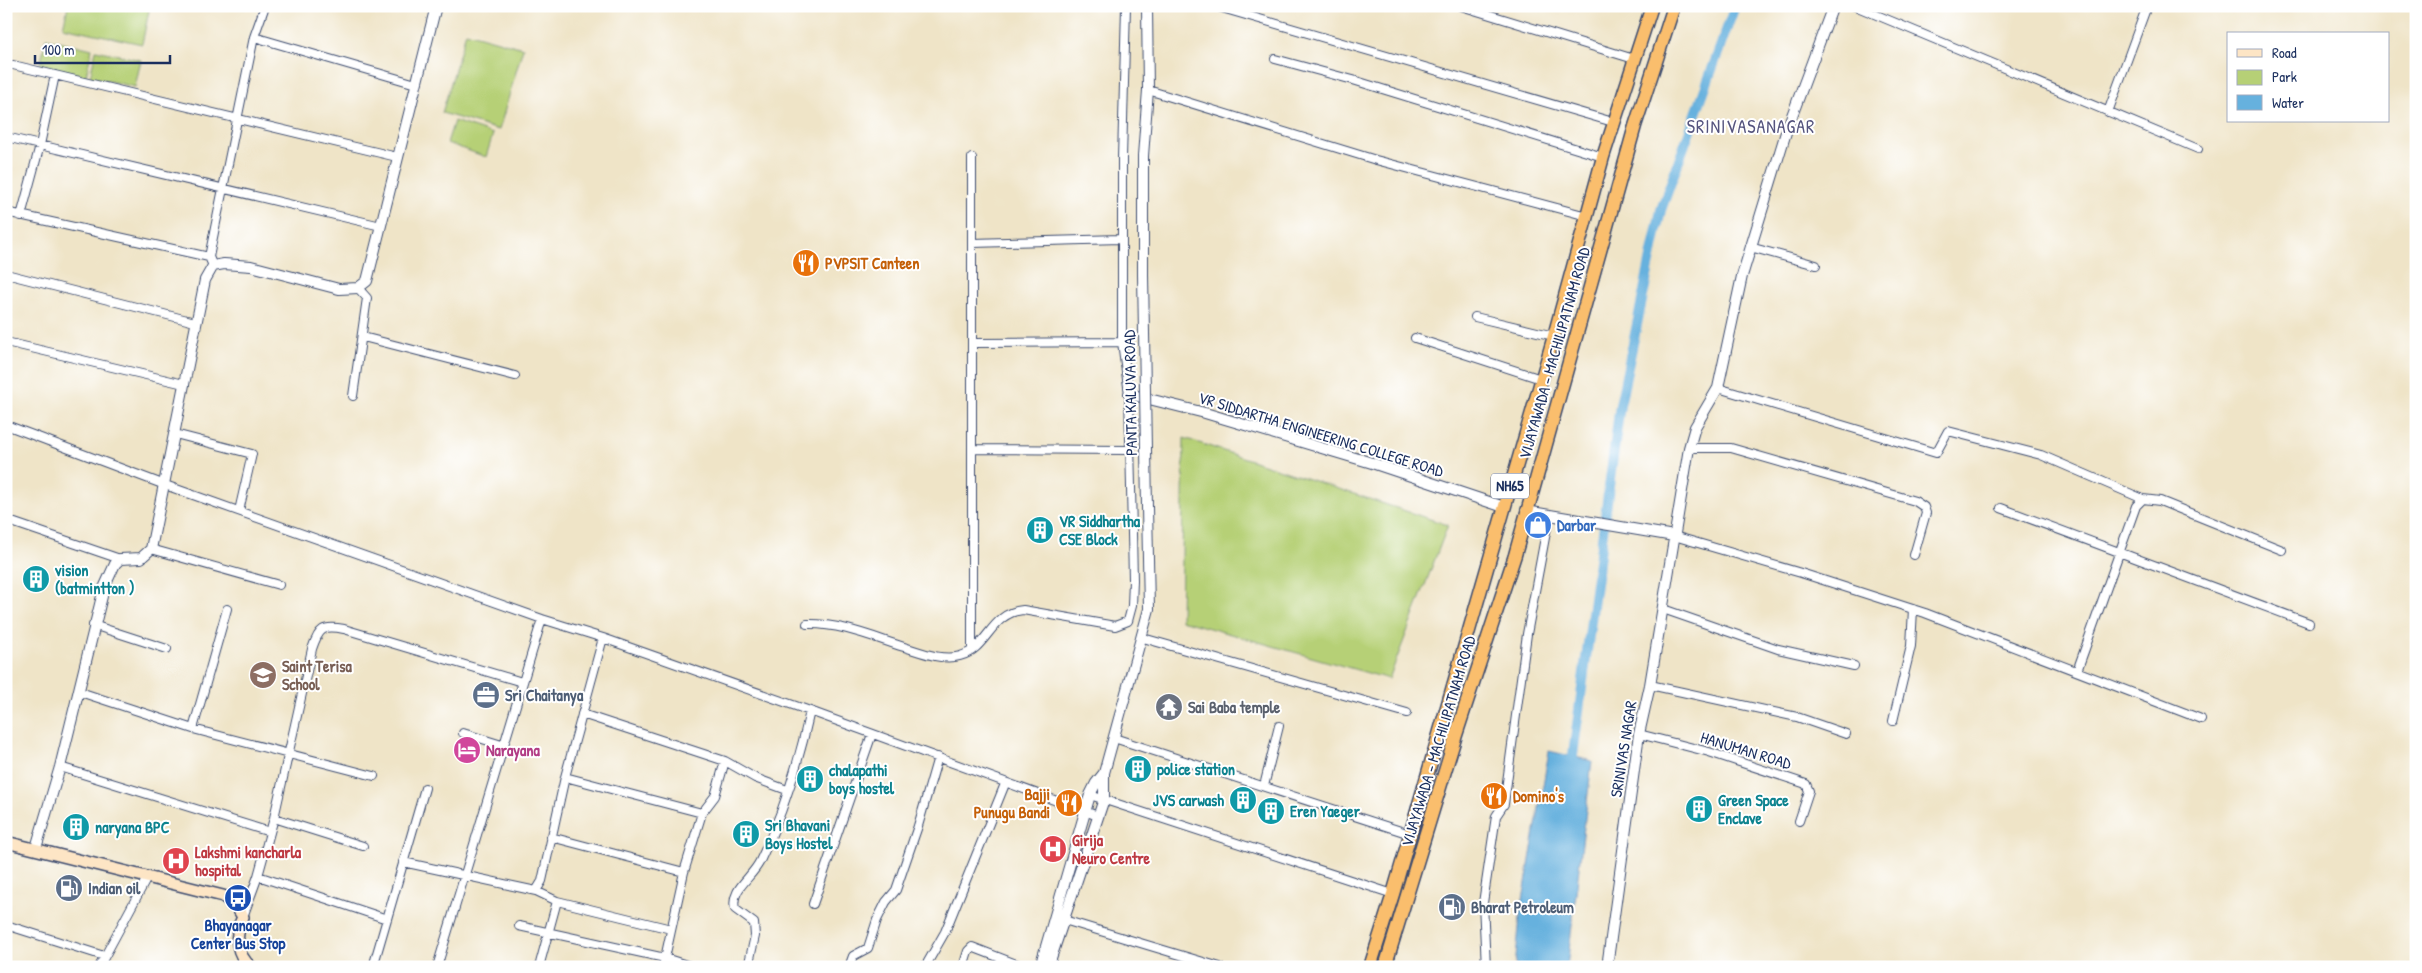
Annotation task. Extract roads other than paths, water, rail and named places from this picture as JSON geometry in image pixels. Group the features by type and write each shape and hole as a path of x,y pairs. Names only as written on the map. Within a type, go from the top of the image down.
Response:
{"highway":[{"name":"VIJAYAWADA - MACHILIPATNAM ROAD","path":"1370,967 1393,894 1542,379 1613,122 1652,6"},
{"name":"VIJAYAWADA - MACHILIPATNAM ROAD","path":"1385,967 1526,511 1633,135 1674,6"}],"main road":[{"path":"6,842 223,896 237,907 243,917 239,925 238,947 244,961 251,967"}],"street":[{"path":"6,520 120,560 141,558 151,549 175,434 195,322 204,280 211,262 254,37 265,6"},
{"path":"6,212 211,262 251,266 339,289 358,288 366,281 436,6"},
{"path":"807,624 832,625 931,655 961,656 972,650 1000,618 1012,611 1023,610 1115,626 1128,621 1132,606 1133,580 1129,394 1122,342 1121,239 1126,6"},
{"name":"PANTA KALUVA ROAD","path":"1048,967 1104,799 1104,773 1150,609 1143,275 1143,156 1148,90 1148,6"},
{"path":"1215,6 1613,122"},
{"path":"1246,16 1249,6"},
{"path":"1460,6 1634,58"},
{"name":"SRINIVAS NAGAR","path":"1607,967 1639,734 1650,685 1689,448 1695,427 1718,388 1750,247 1787,129 1833,6"},
{"path":"1856,6 2198,149"},
{"path":"2108,112 2147,6"},
{"path":"254,37 416,84"},
{"path":"1274,59 1353,80 1603,157"},
{"path":"13,65 398,157"},
{"path":"21,216 40,145 55,75"},
{"path":"1148,90 1376,160 1586,216"},
{"path":"6,137 381,226"},
{"path":"972,158 974,343 972,650"},
{"path":"973,242 1121,239"},
{"path":"1750,247 1816,265"},
{"path":"6,274 195,322"},
{"path":"353,396 363,337 367,298 358,288"},
{"path":"1474,317 1554,336"},
{"path":"363,337 515,376"},
{"path":"1415,338 1542,379"},
{"path":"6,342 184,384"},
{"path":"974,343 1122,342"},
{"path":"1718,388 1936,452 1948,431 2012,446 2072,467 2143,499 2160,501 2282,550"},
{"name":"VR SIDDARTHA ENGINEERING COLLEGE ROAD","path":"1129,394 1205,413 1372,463 1504,506"},
{"path":"6,425 165,485 542,619 603,638 810,711 938,757 1005,784 1098,816"},
{"path":"175,434 252,454 239,511"},
{"path":"973,448 1129,450"},
{"path":"1689,448 1731,448 1915,501 1924,507 1926,513 1914,555"},
{"path":"2077,671 2136,506 2143,499"},
{"path":"2001,508 2309,623"},
{"path":"1526,511 1674,536 1801,573 1913,610 2077,671 2201,720"},
{"path":"1486,967 1483,903 1496,816 1504,804 1526,634 1549,516"},
{"path":"151,549 279,585"},
{"path":"36,848 80,692 93,625 104,588 115,564 120,560"},
{"path":"193,729 227,609"},
{"path":"1663,609 1778,649 1854,666"},
{"path":"1892,721 1911,646 1913,610"},
{"path":"437,967 542,619"},
{"path":"93,625 167,649"},
{"path":"243,917 258,876 274,818 312,649 320,631 329,626 522,682"},
{"path":"536,891 542,881 565,777 603,638"},
{"path":"1143,638 1407,713"},
{"path":"1650,685 1797,717 1846,734"},
{"path":"80,692 193,729 289,752 374,776"},
{"path":"748,967 756,930 754,923 735,909 734,899 736,890 754,873 772,837 801,750 810,711"},
{"path":"582,714 725,761 755,778 787,790"},
{"path":"1264,786 1279,726"},
{"path":"462,733 505,746"},
{"path":"813,904 872,734"},
{"name":"HANUMAN ROAD","path":"1639,734 1710,752 1806,784 1809,791 1799,821"},
{"path":"1114,738 1410,834"},
{"path":"849,967 852,956 868,948 877,920 886,902 896,890 918,826 938,757"},
{"path":"663,967 684,872 702,813 715,796 725,761"},
{"path":"60,766 270,832"},
{"name":"PANTA KALUVA ROAD","path":"1040,967 1090,795 1104,773"},
{"path":"565,777 702,813"},
{"path":"925,967 945,932 1005,784"},
{"path":"374,967 425,788"},
{"path":"1090,795 1393,894"},
{"path":"274,818 363,846"},
{"path":"551,836 684,872"},
{"path":"403,862 536,891 557,901 671,929"},
{"path":"99,967 148,876"},
{"path":"258,876 387,919"},
{"path":"539,967 557,901"},
{"path":"1064,920 1220,967"},
{"path":"6,925 104,956"},
{"path":"519,926 665,958 693,967"},
{"path":"963,967 968,951 972,947 1024,967"}],"water":[{"path":"1549,751 1592,761 1567,967 1515,967 1520,917"}],"waterway":[{"path":"1571,770 1620,405 1661,210 1735,6"}],"place":[{"name":"PVPSIT Canteen","path":"806,263"},
{"name":"Darbar","path":"1538,525"},
{"name":"VR Siddhartha CSE Block","path":"1040,530"},
{"name":"vision (batmintton )","path":"36,579"},
{"name":"Saint Terisa School","path":"263,675"},
{"name":"Sri Chaitanya","path":"486,695"},
{"name":"Sai Baba temple","path":"1169,707"},
{"name":"Narayana","path":"467,750"},
{"name":"police station","path":"1138,769"},
{"name":"chalapathi boys hostel","path":"810,779"},
{"name":"Domino's","path":"1494,796"},
{"name":"JVS carwash","path":"1243,800"},
{"name":"Bajji Punugu Bandi","path":"1069,803"},
{"name":"Green Space Enclave","path":"1699,809"},
{"name":"Eren Yaeger","path":"1271,811"},
{"name":"naryana BPC","path":"76,827"},
{"name":"Sri Bhavani Boys Hostel","path":"746,834"},
{"name":"Girija Neuro Centre","path":"1053,849"},
{"name":"Lakshmi kancharla hospital","path":"176,861"},
{"name":"Indian oil","path":"69,888"},
{"name":"Bhayanagar Center Bus Stop","path":"238,898"},
{"name":"Bharat Petroleum","path":"1452,907"}],"district":[{"name":"SRINIVASANAGAR","path":"1751,127"}]}
